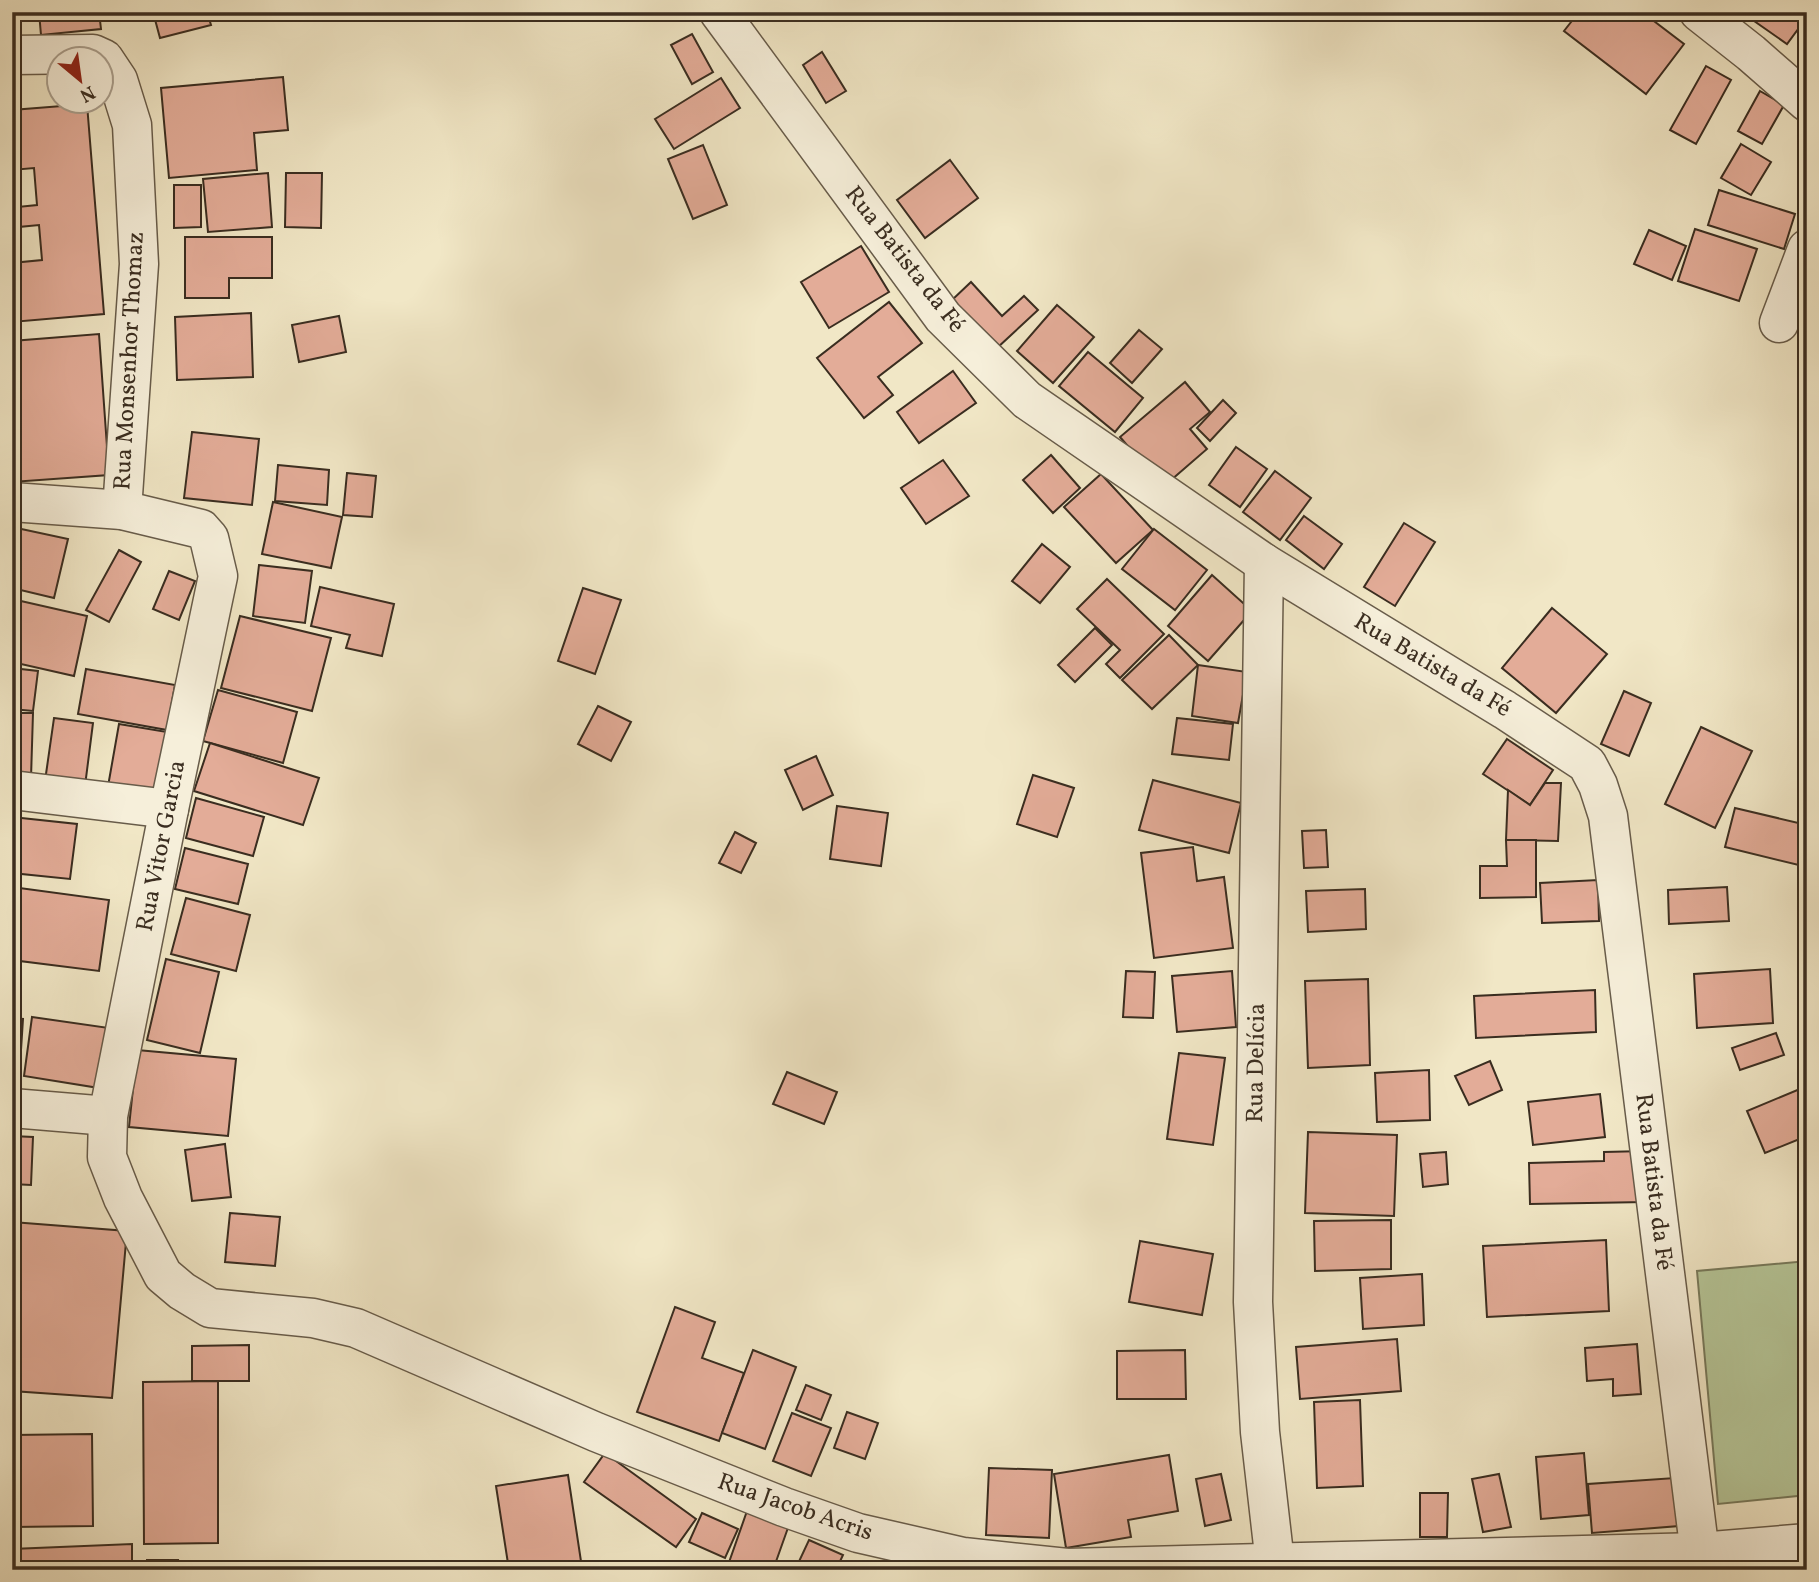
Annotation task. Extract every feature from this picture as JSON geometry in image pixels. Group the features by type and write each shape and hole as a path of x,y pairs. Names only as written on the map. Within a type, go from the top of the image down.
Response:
{"street":[{"name":"Rua Batista da Fé","path":"719,12 943,317 1027,400 1264,563 1505,710 1587,764 1598,785 1608,816 1701,1561"},
{"path":"1699,12 1807,102"},
{"name":"Rua Monsenhor Thomaz","path":"12,55 93,54 104,59 118,80 132,125 139,264 122,510"},
{"path":"1779,323 1807,249"},
{"path":"12,502 122,510"},
{"name":"Rua Vitor Garcia","path":"108,1116 218,576 209,538 201,529 122,510"},
{"name":"Rua Delícia","path":"1264,563 1254,1303 1260,1432 1275,1563"},
{"path":"12,790 169,808"},
{"path":"12,1108 108,1116"},
{"name":"Rua Jacob Acris","path":"108,1116 107,1157 123,1198 163,1275 182,1291 210,1308 313,1318 356,1328 608,1437 784,1507 858,1533 963,1557 1067,1568 1275,1563 1701,1561 1807,1544"}],"green space":[{"path":"1807,1261 1807,1495 1718,1504 1697,1271"}],"building":[{"path":"39,12 99,12 101,29 41,35"},
{"path":"153,12 207,12 211,25 160,38"},
{"path":"1579,12 1642,12 1684,44 1646,94 1564,31"},
{"path":"1750,12 1807,12 1807,17 1787,44 1747,16"},
{"path":"692,34 713,72 692,84 671,45"},
{"path":"822,52 846,91 826,103 803,65"},
{"path":"1706,66 1731,80 1696,144 1670,130"},
{"path":"283,77 288,130 254,133 257,170 169,178 161,88"},
{"path":"721,78 740,108 674,149 655,119"},
{"path":"1760,91 1784,105 1762,144 1738,131"},
{"path":"46,107 46,116 88,116 104,314 12,322 12,263 42,260 39,225 19,227 20,244 12,245 12,186 16,186 18,207 37,205 34,168 12,170 12,110"},
{"path":"1741,144 1771,162 1751,195 1721,178"},
{"path":"703,145 727,205 693,219 668,159"},
{"path":"950,160 978,198 925,238 897,200"},
{"path":"268,173 272,227 208,232 203,179"},
{"path":"286,173 322,173 321,228 285,227"},
{"path":"174,185 201,185 201,227 174,228"},
{"path":"1719,190 1795,214 1784,249 1708,225"},
{"path":"1695,229 1757,249 1739,301 1678,281"},
{"path":"1649,230 1686,246 1672,280 1634,264"},
{"path":"185,237 272,237 272,278 229,278 229,298 185,298"},
{"path":"861,246 889,292 829,328 801,282"},
{"path":"971,282 1002,316 1024,296 1038,310 997,348 952,300"},
{"path":"889,302 922,343 878,377 893,395 864,418 817,358"},
{"path":"1057,305 1094,337 1053,383 1017,351"},
{"path":"251,313 253,377 177,380 175,317"},
{"path":"339,316 346,352 299,362 292,325"},
{"path":"1139,330 1162,349 1132,383 1110,363"},
{"path":"99,334 109,475 12,482 12,341"},
{"path":"1088,352 1143,398 1115,432 1059,386"},
{"path":"953,371 976,403 919,443 897,412"},
{"path":"1185,382 1210,412 1190,429 1207,449 1163,487 1120,437"},
{"path":"1223,400 1236,413 1210,441 1197,428"},
{"path":"192,432 259,439 252,505 184,498"},
{"path":"1236,447 1267,469 1240,507 1209,485"},
{"path":"1051,455 1080,488 1053,513 1023,480"},
{"path":"943,460 969,496 926,524 901,488"},
{"path":"278,465 329,470 327,505 275,501"},
{"path":"1275,471 1311,498 1280,540 1243,512"},
{"path":"347,473 376,476 372,517 343,515"},
{"path":"1101,474 1153,530 1116,563 1064,507"},
{"path":"273,502 342,517 331,568 262,554"},
{"path":"1304,516 1342,544 1324,569 1286,540"},
{"path":"1404,523 1435,542 1395,606 1364,587"},
{"path":"12,527 68,539 54,598 12,588"},
{"path":"1154,529 1207,570 1175,610 1122,569"},
{"path":"1042,544 1070,567 1040,603 1012,581"},
{"path":"119,550 141,562 109,622 86,610"},
{"path":"259,565 312,571 305,623 253,616"},
{"path":"169,571 195,581 179,620 153,609"},
{"path":"1212,575 1252,611 1208,661 1168,626"},
{"path":"1107,579 1164,634 1120,678 1106,664 1120,650 1077,609"},
{"path":"320,587 394,604 382,656 346,648 350,635 311,626"},
{"path":"583,588 621,600 595,674 558,661"},
{"path":"12,599 87,616 74,676 12,662"},
{"path":"1552,608 1607,654 1556,713 1502,668"},
{"path":"240,616 331,638 312,711 221,688"},
{"path":"1095,628 1112,645 1075,682 1058,665"},
{"path":"1169,635 1198,665 1152,709 1122,680"},
{"path":"1198,665 1247,672 1238,723 1192,716"},
{"path":"12,668 38,671 33,711 12,709"},
{"path":"86,669 175,685 167,730 78,714"},
{"path":"218,690 297,712 283,763 203,741"},
{"path":"1624,691 1651,703 1629,756 1601,744"},
{"path":"598,706 631,722 611,761 578,744"},
{"path":"12,713 33,713 31,778 12,778"},
{"path":"54,718 93,723 85,786 45,781"},
{"path":"1177,718 1233,724 1229,760 1172,754"},
{"path":"119,724 167,732 155,800 107,792"},
{"path":"1701,727 1752,751 1715,828 1665,804"},
{"path":"1507,739 1553,770 1530,805 1483,774"},
{"path":"210,743 319,778 303,825 194,791"},
{"path":"816,756 833,795 803,810 785,770"},
{"path":"1033,775 1074,788 1057,837 1017,824"},
{"path":"1153,780 1241,803 1229,853 1139,830"},
{"path":"1545,783 1561,783 1558,841 1506,840 1508,790 1530,805"},
{"path":"196,798 264,817 253,856 186,838"},
{"path":"837,806 888,813 881,866 830,859"},
{"path":"1735,808 1807,825 1807,867 1725,847"},
{"path":"12,817 77,824 70,879 12,873"},
{"path":"1326,830 1328,867 1304,868 1302,831"},
{"path":"735,832 756,843 741,873 719,863"},
{"path":"1506,840 1536,840 1536,897 1480,898 1480,866 1507,866"},
{"path":"1193,847 1197,881 1224,877 1233,948 1154,958 1141,853"},
{"path":"185,848 248,864 238,904 175,889"},
{"path":"1598,880 1599,921 1542,923 1540,883"},
{"path":"12,887 109,900 99,971 12,960"},
{"path":"1727,887 1729,921 1669,924 1668,890"},
{"path":"1365,889 1366,929 1308,932 1306,891"},
{"path":"186,898 250,915 236,971 171,954"},
{"path":"166,959 219,972 200,1053 147,1040"},
{"path":"1770,969 1773,1023 1697,1028 1694,974"},
{"path":"1126,971 1155,972 1153,1018 1123,1017"},
{"path":"1232,971 1236,1027 1177,1032 1172,976"},
{"path":"1368,979 1370,1065 1308,1068 1305,981"},
{"path":"1595,990 1596,1032 1476,1038 1474,996"},
{"path":"32,1017 109,1028 99,1088 24,1076"},
{"path":"12,1018 23,1019 19,1081 12,1081"},
{"path":"1776,1033 1784,1055 1740,1070 1732,1048"},
{"path":"137,1050 236,1059 228,1136 129,1127"},
{"path":"1179,1053 1225,1058 1213,1145 1167,1139"},
{"path":"1490,1061 1502,1090 1469,1105 1455,1076"},
{"path":"1429,1070 1430,1120 1377,1122 1375,1073"},
{"path":"787,1072 837,1092 824,1124 773,1104"},
{"path":"1807,1086 1807,1136 1765,1153 1747,1111"},
{"path":"1600,1094 1605,1137 1533,1145 1528,1102"},
{"path":"1308,1132 1397,1135 1394,1216 1305,1213"},
{"path":"12,1136 33,1137 31,1185 12,1184"},
{"path":"225,1144 231,1197 192,1201 185,1150"},
{"path":"1645,1151 1646,1202 1530,1204 1529,1163 1604,1161 1604,1152"},
{"path":"1446,1152 1448,1184 1423,1187 1420,1154"},
{"path":"230,1213 280,1217 275,1266 225,1262"},
{"path":"1391,1220 1391,1269 1315,1271 1314,1221"},
{"path":"12,1222 127,1231 112,1398 12,1391"},
{"path":"1606,1240 1609,1311 1487,1317 1483,1246"},
{"path":"1140,1241 1213,1254 1202,1315 1129,1302"},
{"path":"1422,1274 1424,1325 1363,1329 1360,1278"},
{"path":"675,1307 715,1322 702,1358 744,1373 719,1441 637,1412"},
{"path":"1397,1339 1401,1391 1300,1399 1296,1347"},
{"path":"1637,1344 1641,1394 1613,1396 1613,1379 1587,1381 1585,1348"},
{"path":"249,1345 249,1381 192,1381 192,1346"},
{"path":"753,1350 796,1367 765,1449 722,1433"},
{"path":"1185,1350 1186,1399 1117,1399 1117,1351"},
{"path":"218,1381 218,1543 144,1544 143,1382"},
{"path":"806,1385 831,1395 821,1420 796,1410"},
{"path":"1360,1400 1363,1486 1317,1488 1314,1402"},
{"path":"847,1412 878,1423 865,1459 834,1448"},
{"path":"792,1413 831,1428 811,1476 773,1461"},
{"path":"92,1434 93,1526 12,1527 12,1435"},
{"path":"605,1453 696,1519 676,1547 584,1482"},
{"path":"1584,1453 1589,1515 1541,1519 1536,1457"},
{"path":"1169,1455 1178,1511 1128,1520 1131,1537 1066,1548 1054,1474"},
{"path":"989,1468 1052,1470 1049,1538 986,1535"},
{"path":"1221,1474 1231,1520 1205,1526 1196,1479"},
{"path":"1499,1474 1511,1527 1483,1532 1472,1479"},
{"path":"568,1475 582,1568 509,1570 496,1486"},
{"path":"1675,1478 1679,1526 1592,1533 1588,1484"},
{"path":"1420,1493 1448,1493 1447,1537 1420,1537"},
{"path":"747,1511 789,1525 773,1570 727,1568"},
{"path":"702,1513 738,1529 725,1558 689,1542"},
{"path":"809,1540 843,1555 836,1570 795,1570"},
{"path":"132,1544 132,1570 12,1570 12,1549"},
{"path":"147,1560 178,1560 177,1570 147,1570"}]}
